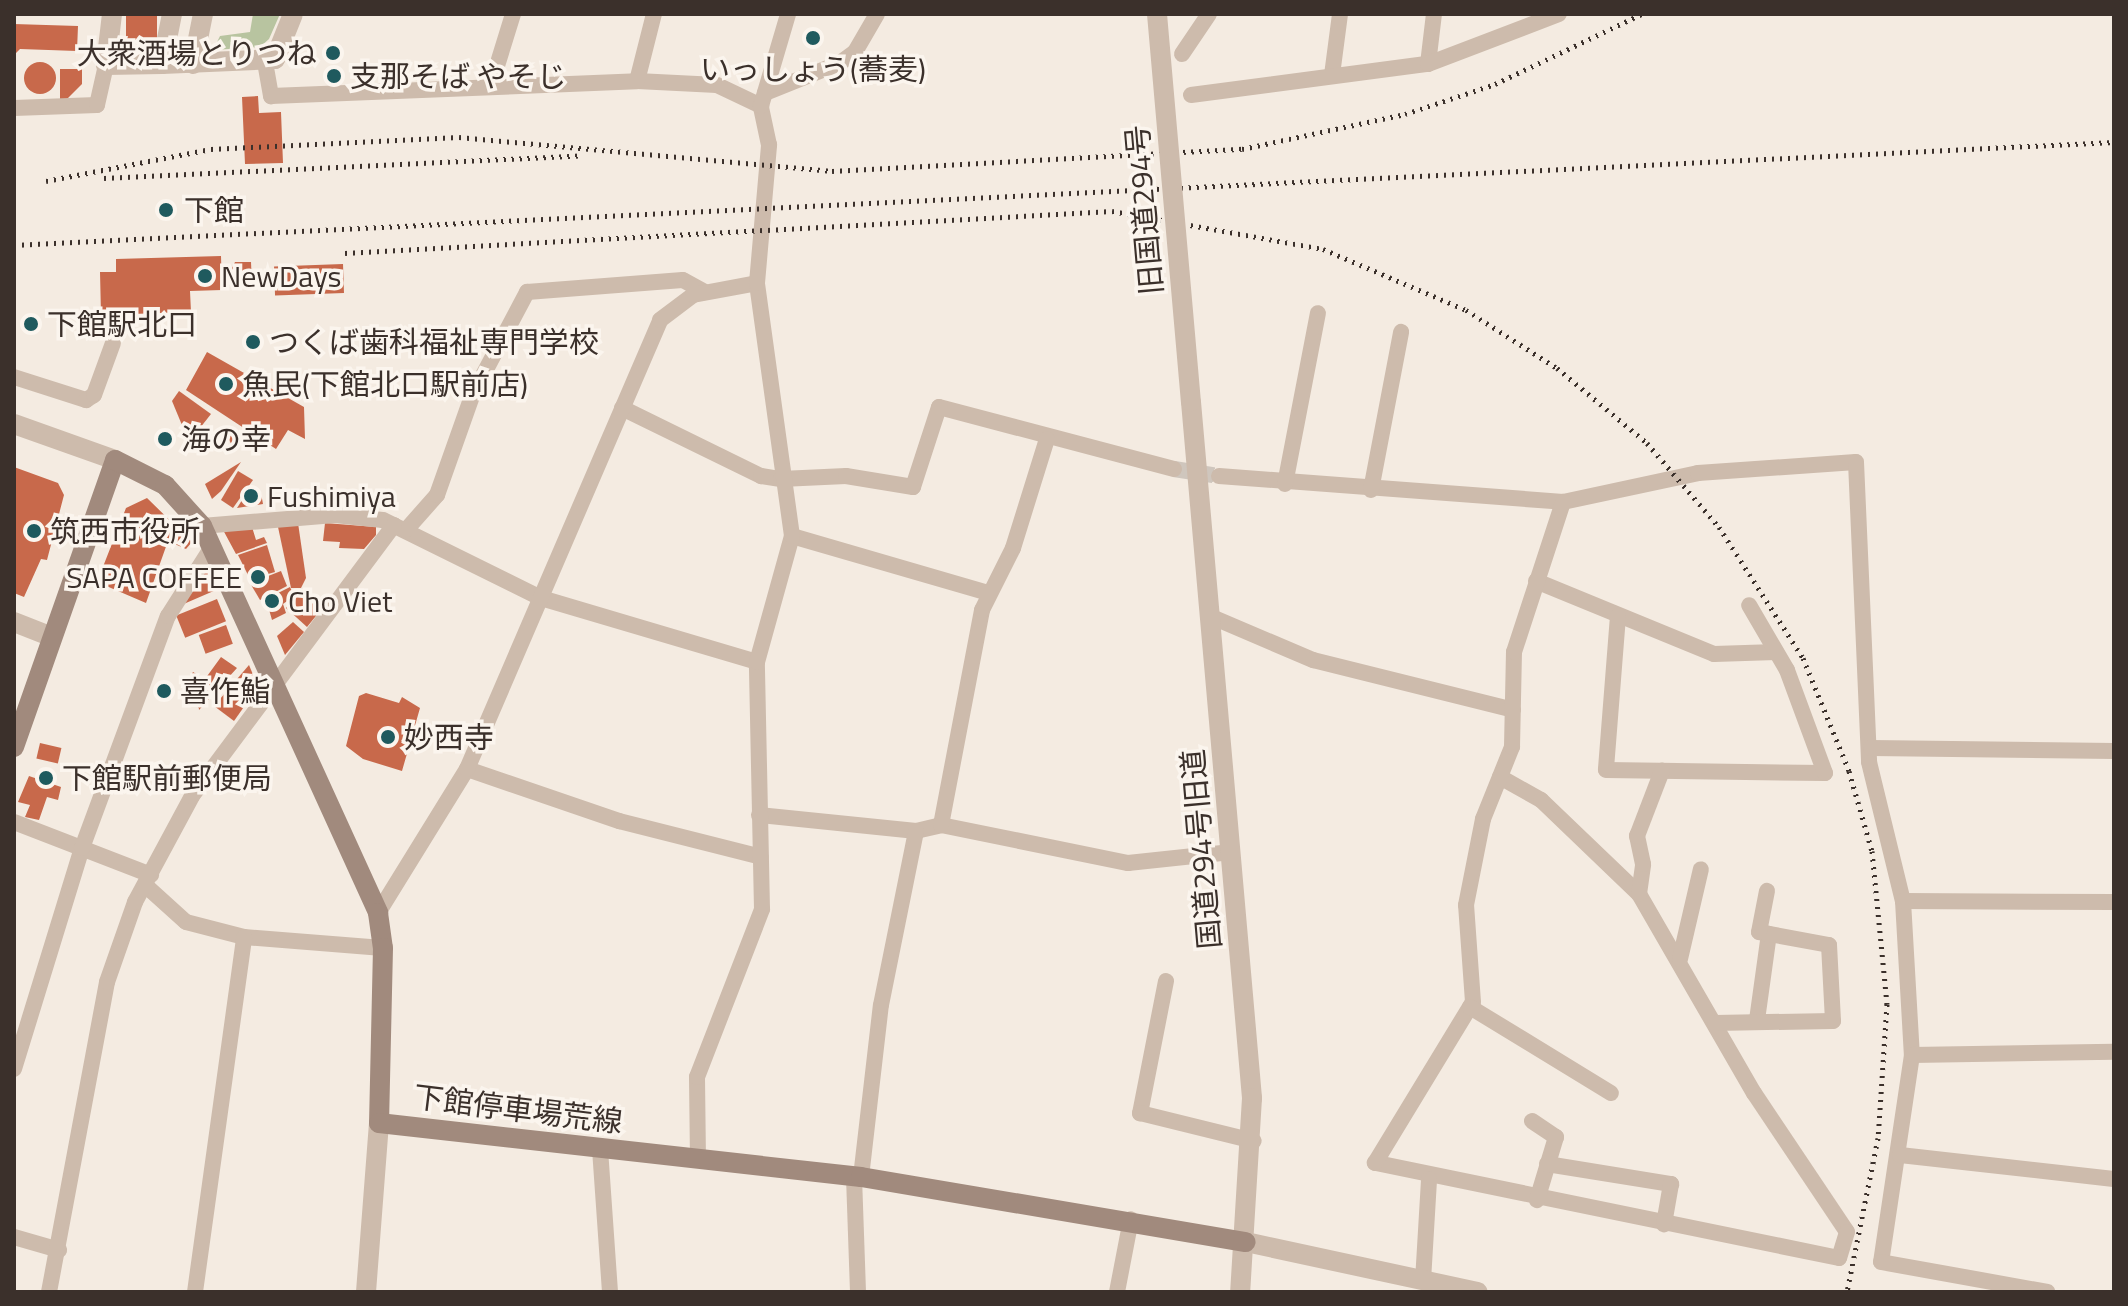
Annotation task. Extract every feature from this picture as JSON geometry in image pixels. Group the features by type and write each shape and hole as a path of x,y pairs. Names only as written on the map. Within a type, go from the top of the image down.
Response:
{"main road":[{"name":"下館停車場荒線","path":"115,460 165,485 202,526 277,683 378,913 383,948 379,1123 858,1177 1131,1219 1246,1242"},
{"path":"14,747 115,460"}],"street":[{"path":"14,108 97,105 112,14"},
{"path":"162,64 172,14"},
{"path":"193,64 203,14"},
{"path":"106,65 265,62 282,52 293,14"},
{"path":"492,82 513,14"},
{"path":"637,81 654,14"},
{"path":"698,1160 697,1077 756,934 762,909 757,662 792,536 781,479 757,283 769,145 763,100 788,14"},
{"path":"265,62 271,96 492,82 637,81 717,85 763,100 840,63 855,52 877,14"},
{"name":"旧国道294号","path":"1157,14 1191,402"},
{"path":"1182,54 1209,14"},
{"path":"1332,75 1340,14"},
{"path":"1428,64 1434,14"},
{"path":"1191,95 1428,64 1559,14"},
{"path":"49,1292 107,982 148,880 192,796 400,527 437,495 472,396 527,292 683,280 705,292"},
{"path":"378,913 467,769 660,320 677,304 705,292 757,283"},
{"path":"1285,484 1318,313"},
{"path":"1371,490 1401,332"},
{"path":"14,377 86,400 94,395 113,343"},
{"name":"国道294号旧道","path":"1191,402 1212,617 1254,1141 1240,1292"},
{"path":"622,408 761,476 781,479 846,476 913,487 939,407 1047,439 1174,469"},
{"path":"14,424 115,460"},
{"path":"941,825 988,593 1013,548 1047,439"},
{"path":"1219,476 1285,484 1563,502 1698,473 1856,462 1871,748 1869,762 1903,901 1912,1055 1900,1155 1881,1262 2047,1292"},
{"path":"1500,777 1541,800 1639,894 1715,1023 1847,1232 1839,1258 1429,1179 1375,1163 1470,1007 1466,905 1483,819 1512,747 1514,652 1563,502"},
{"path":"202,526 335,515 400,527 478,572 541,598 757,662"},
{"path":"792,536 988,593"},
{"path":"14,1069 82,848 168,616 212,547"},
{"path":"1536,581 1714,654 1776,652"},
{"path":"1618,616 1606,770 1825,773 1776,652 1749,605"},
{"path":"1212,617 1313,660 1513,710"},
{"path":"14,622 52,637"},
{"path":"1871,748 2114,751"},
{"path":"467,769 619,821 761,857"},
{"path":"1639,894 1643,864 1637,836 1662,771"},
{"path":"759,815 916,831 941,825 1128,863 1231,852"},
{"path":"14,822 82,848 148,880 186,922 244,937 383,948"},
{"path":"858,1292 858,1177 881,1005 916,831"},
{"path":"1680,959 1701,869"},
{"path":"1715,1023 1833,1021 1829,945 1759,932 1767,891"},
{"path":"1903,901 2114,902"},
{"path":"1757,1020 1769,934"},
{"path":"195,1292 244,937"},
{"path":"1166,981 1140,1113 1254,1141"},
{"path":"1470,1007 1611,1093"},
{"path":"1912,1055 2114,1052"},
{"path":"1532,1121 1556,1137 1537,1200"},
{"path":"366,1292 379,1123"},
{"path":"600,1149 610,1292"},
{"path":"1900,1155 2114,1179"},
{"path":"1547,1164 1671,1184 1664,1224"},
{"path":"1418,1284 1429,1179"},
{"path":"1117,1292 1131,1219"},
{"path":"14,1237 59,1250"},
{"path":"1246,1242 1418,1284 1478,1292"}],"green space":[{"path":"253,14 280,14 269,39 260,47 213,50 220,36 250,32"}],"building":[{"path":"126,14 157,14 157,40 126,40"},
{"path":"14,24 78,26 77,51 20,49 14,55"},
{"path":"40,62 51,67 56,78 51,89 40,94 29,89 24,78 29,67"},
{"path":"60,69 82,69 82,84 67,99 60,99"},
{"path":"258,96 259,113 281,112 283,163 245,164 242,97"},
{"path":"221,256 222,290 190,291 191,312 101,315 100,272 116,272 116,259"},
{"path":"235,262 251,262 252,285 226,281"},
{"path":"343,264 344,293 275,295 274,266"},
{"path":"207,352 304,407 305,439 288,430 276,449 186,390"},
{"path":"179,391 211,414 189,442 172,401"},
{"path":"229,426 245,435 244,441 232,446 224,428"},
{"path":"241,462 221,491 212,499 205,484"},
{"name":"筑西市役所","path":"14,467 58,483 64,495 47,560 41,559 24,597 14,593"},
{"path":"238,471 253,480 233,508 221,500"},
{"path":"261,493 263,504 237,508 246,494"},
{"path":"147,498 192,542 186,549 168,541 146,603 97,582 126,508"},
{"path":"298,523 306,578 301,588 291,588 278,527"},
{"path":"325,523 376,527 376,535 364,549 339,548 340,542 323,541"},
{"path":"252,527 256,540 264,537 267,543 236,554 222,528"},
{"path":"267,545 275,572 250,579 238,555"},
{"path":"206,569 216,590 179,606"},
{"path":"281,571 287,586 260,600 250,583"},
{"path":"290,587 294,596 283,604 286,613 272,620 266,599"},
{"path":"299,590 320,611 307,627 286,608"},
{"path":"217,599 226,621 185,638 176,615"},
{"path":"293,622 304,632 285,655 277,636"},
{"path":"226,625 233,644 206,654 199,635"},
{"path":"221,657 237,668 199,710 197,693 184,687 193,672 205,679"},
{"path":"249,665 258,687 234,721 214,706"},
{"path":"366,693 399,703 402,697 420,708 402,771 363,759 346,746 359,696"},
{"path":"40,743 61,748 58,764 36,759"},
{"path":"29,776 61,787 58,800 47,797 39,820 25,817 30,805 18,802"}],"tunnel":[{"path":"1174,469 1219,476"}],"railway":[{"path":"46,181 211,149 459,137 832,171 1242,149 1405,114 1495,84 1642,14"},
{"path":"14,245 2114,142"},
{"path":"104,178 579,156"},
{"path":"345,253 1112,211 1323,249 1466,310 1557,368 1647,443 1719,527 1803,658 1849,771 1872,851 1887,1004 1878,1138 1847,1292"}],"place":[{"name":"いっしょう(蕎麦)","path":"813,38"},
{"name":"大衆酒場とりつね","path":"333,53"},
{"name":"支那そば やそじ","path":"334,76"},
{"name":"下館","path":"166,210"},
{"name":"NewDays","path":"205,276"},
{"name":"下館駅北口","path":"31,324"},
{"name":"つくば歯科福祉専門学校","path":"253,342"},
{"name":"魚民(下館北口駅前店)","path":"226,384"},
{"name":"海の幸","path":"165,439"},
{"name":"Fushimiya","path":"251,496"},
{"name":"筑西市役所","path":"34,531"},
{"name":"SAPA COFFEE","path":"258,577"},
{"name":"Cho Viet","path":"272,601"},
{"name":"喜作鮨","path":"164,691"},
{"name":"妙西寺","path":"388,737"},
{"name":"下館駅前郵便局","path":"46,778"}]}
